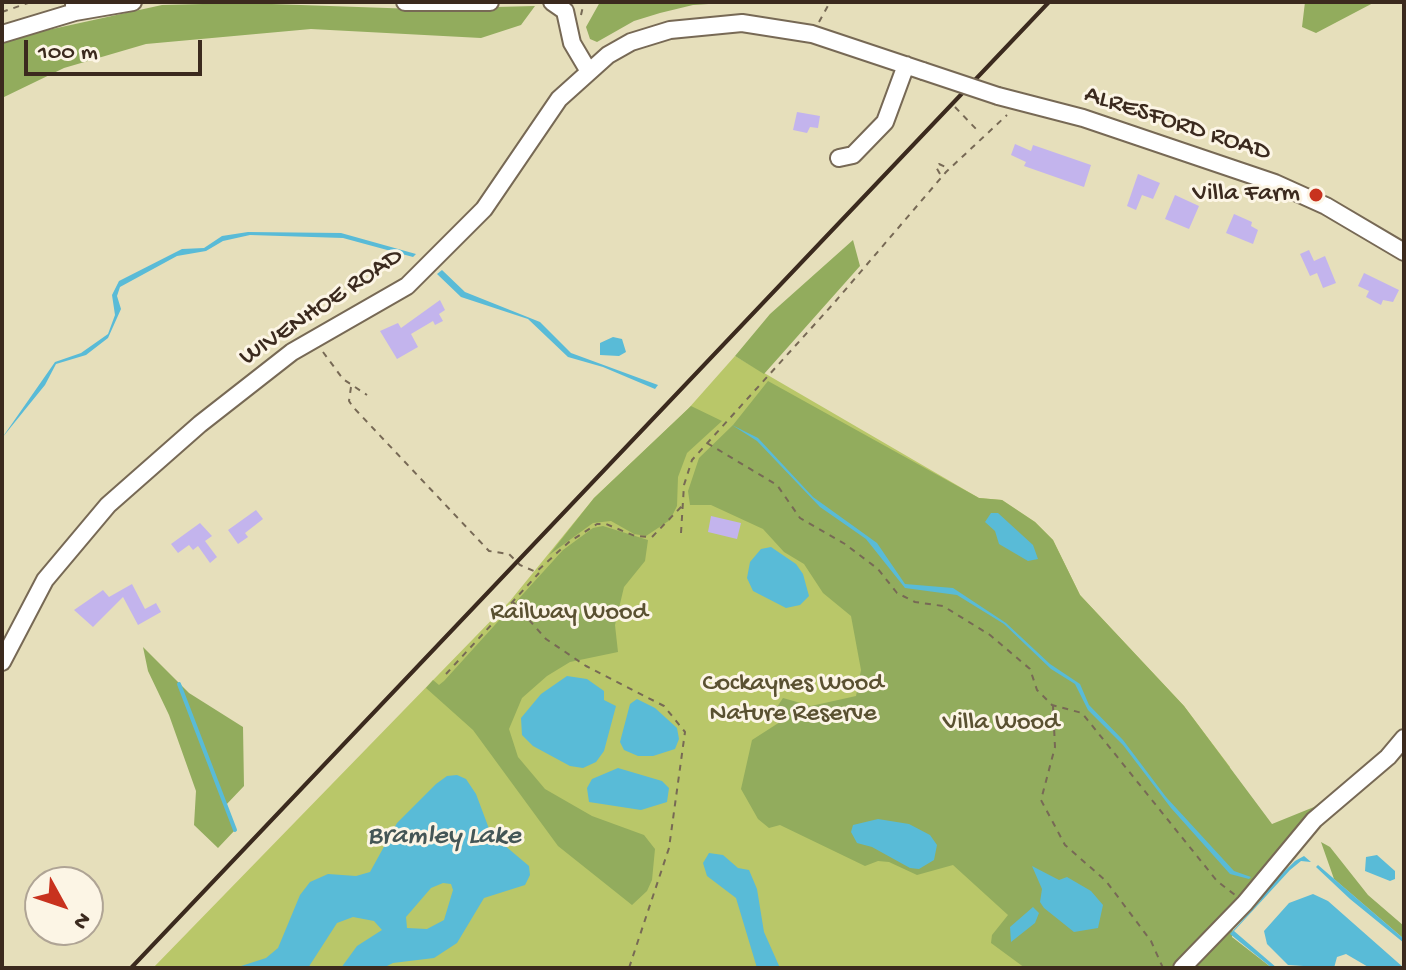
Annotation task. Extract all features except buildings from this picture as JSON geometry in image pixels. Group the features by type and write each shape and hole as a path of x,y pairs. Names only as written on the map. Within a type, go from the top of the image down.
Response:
{"street":[{"path":"2,34 74,7 133,2"},
{"path":"405,2 490,2"},
{"path":"552,2 565,11 572,43 588,70"},
{"name":"WIVENHOE ROAD","path":"2,662 22,619 51,572 116,496 200,424 292,352 390,298 438,258 484,209 548,113 588,70 631,42 681,27 716,23 758,24 812,34 923,71"},
{"path":"839,158 853,155 885,122 906,65"},
{"name":"ALRESFORD ROAD","path":"923,71 998,96 1083,118 1275,183 1342,215 1404,252"},
{"path":"1182,968 1245,903 1314,820 1388,757 1404,738"}],"path":[{"path":"2,12 31,2"},
{"path":"812,34 830,2"},
{"path":"681,533 684,485 692,460 834,303 949,169 995,128 1018,101"},
{"path":"955,107 977,130"},
{"path":"942,177 936,167 939,164 949,169"},
{"path":"323,351 351,387 367,395"},
{"path":"351,387 349,401 353,407 489,551 509,554 520,565 539,572"},
{"path":"707,443 777,485 800,518 845,544 878,569 897,593 915,602 938,604 975,624 1030,669 1037,690 1052,705 1082,713 1217,881 1239,898"},
{"path":"446,674 569,542 597,524 606,524 635,536 652,537 682,510"},
{"path":"513,602 546,639 586,666 664,706 685,732 669,848 629,968"},
{"path":"1052,705 1055,747 1041,800 1065,845 1106,881 1151,941 1163,968"}],"green space":[{"path":"600,2 724,3 693,5 660,13 634,21 597,42 590,39 586,27"},
{"path":"1305,2 1375,2 1316,33 1302,27"},
{"path":"243,3 416,9 535,6 521,25 481,38 311,29 146,44 64,68 2,98 2,43 16,37 162,5"},
{"path":"853,240 860,266 764,374 735,356 770,314"},
{"name":"Cockaynes Wood Nature Reserve","path":"735,356 979,498 1002,500 1035,522 1053,540 1080,595 1184,706 1230,767 1177,968 153,968 510,601 594,498 688,409"},
{"name":"Villa Wood","path":"768,381 979,498 1002,500 1035,522 1053,540 1080,595 1184,706 1272,824 1314,807 1361,771 1177,968 1025,968 991,943 992,935 1008,915 953,865 917,875 889,862 878,861 865,866 780,825 769,828 758,819 741,789 752,740 780,722 773,713 783,698 811,706 856,696 861,670 851,616 823,593 804,564 784,552 763,529 711,505 690,505 688,491 699,458 733,425"},
{"path":"691,406 722,421 687,453 678,477 677,506 670,520 646,536 634,534 611,521 593,523 549,555 594,498"},
{"name":"Railway Wood","path":"603,526 648,540 645,561 624,587 615,625 618,652 570,662 547,676 522,698 509,729 518,757 545,789 592,816 644,835 655,849 652,880 647,891 632,905 558,846 473,730 426,688 433,680 439,685 444,681 563,550 593,528"},
{"path":"143,647 189,693 243,727 244,786 225,806 235,830 218,848 194,825 196,791 169,715 148,671"},
{"path":"1321,842 1330,847 1368,895 1404,926 1404,939 1334,879"},
{"path":"1261,894 1261,900 1233,927 1232,937 1272,968 1191,968"}],"water":[{"path":"248,232 341,233 416,254 413,257 343,238 250,235 223,241 206,251 177,256 120,287 117,296 121,309 108,338 86,355 56,364 45,385 2,438 55,362 81,353 108,334 115,315 112,295 119,281 182,249 204,248 222,236"},
{"path":"442,270 465,292 540,322 571,353 658,385 655,389 603,367 568,357 528,319 461,297 437,274"},
{"path":"613,337 622,339 626,352 619,356 600,355 600,343"},
{"path":"732,425 758,438 813,497 877,543 905,584 953,588 1006,623 1050,664 1080,684 1089,705 1123,740 1166,797 1234,871 1251,877 1230,874 1171,808 1123,745 1088,710 1075,684 1051,669 1004,624 957,595 905,588 866,539 820,507 757,441"},
{"path":"991,513 998,513 1033,545 1038,559 1028,561 999,544 995,531 985,522"},
{"path":"771,547 796,564 803,574 809,596 800,605 786,608 753,591 747,578 750,562 761,549"},
{"path":"567,676 587,679 604,691 604,700 616,706 604,751 596,762 583,768 570,766 533,746 522,735 521,718 541,694"},
{"path":"637,699 655,708 677,728 679,739 675,749 653,756 638,756 624,750 620,742 630,704"},
{"path":"618,768 662,781 669,788 667,802 641,810 589,802 587,788 592,779"},
{"name":"Bramley Lake","path":"457,775 466,779 476,794 491,834 529,866 530,875 525,885 484,898 457,943 434,958 393,963 383,968 341,968 357,946 382,930 374,921 353,917 337,923 308,968 235,968 266,958 278,948 300,895 310,882 328,874 356,876 370,872 397,823 447,776","holes":["443,883 451,884 453,890 444,920 427,929 407,928 406,917 431,888"]},
{"path":"878,819 909,824 930,835 937,845 934,860 919,869 910,868 872,847 857,843 851,832 853,825"},
{"path":"709,853 723,855 738,868 749,870 757,889 764,932 780,968 757,968 736,898 707,876 703,863"},
{"path":"1377,855 1395,871 1395,879 1390,881 1365,871 1366,857"},
{"path":"1304,856 1311,862 1301,861 1290,870 1234,931 1277,968 1272,968 1230,934 1261,900 1261,894"},
{"path":"1318,865 1404,939 1404,943 1350,899 1316,867"},
{"path":"1032,866 1059,880 1067,877 1091,891 1103,905 1098,928 1074,932 1044,908 1040,902 1042,889"},
{"path":"1313,894 1328,901 1404,968 1370,968 1346,954 1337,957 1334,968 1288,965 1267,944 1264,931 1289,903"},
{"path":"1033,907 1039,913 1035,923 1011,942 1010,927"}],"waterway":[{"path":"179,684 235,830"}],"railway":[{"path":"131,968 1049,2"}],"place":[{"name":"Villa Farm","path":"1316,195"}]}
